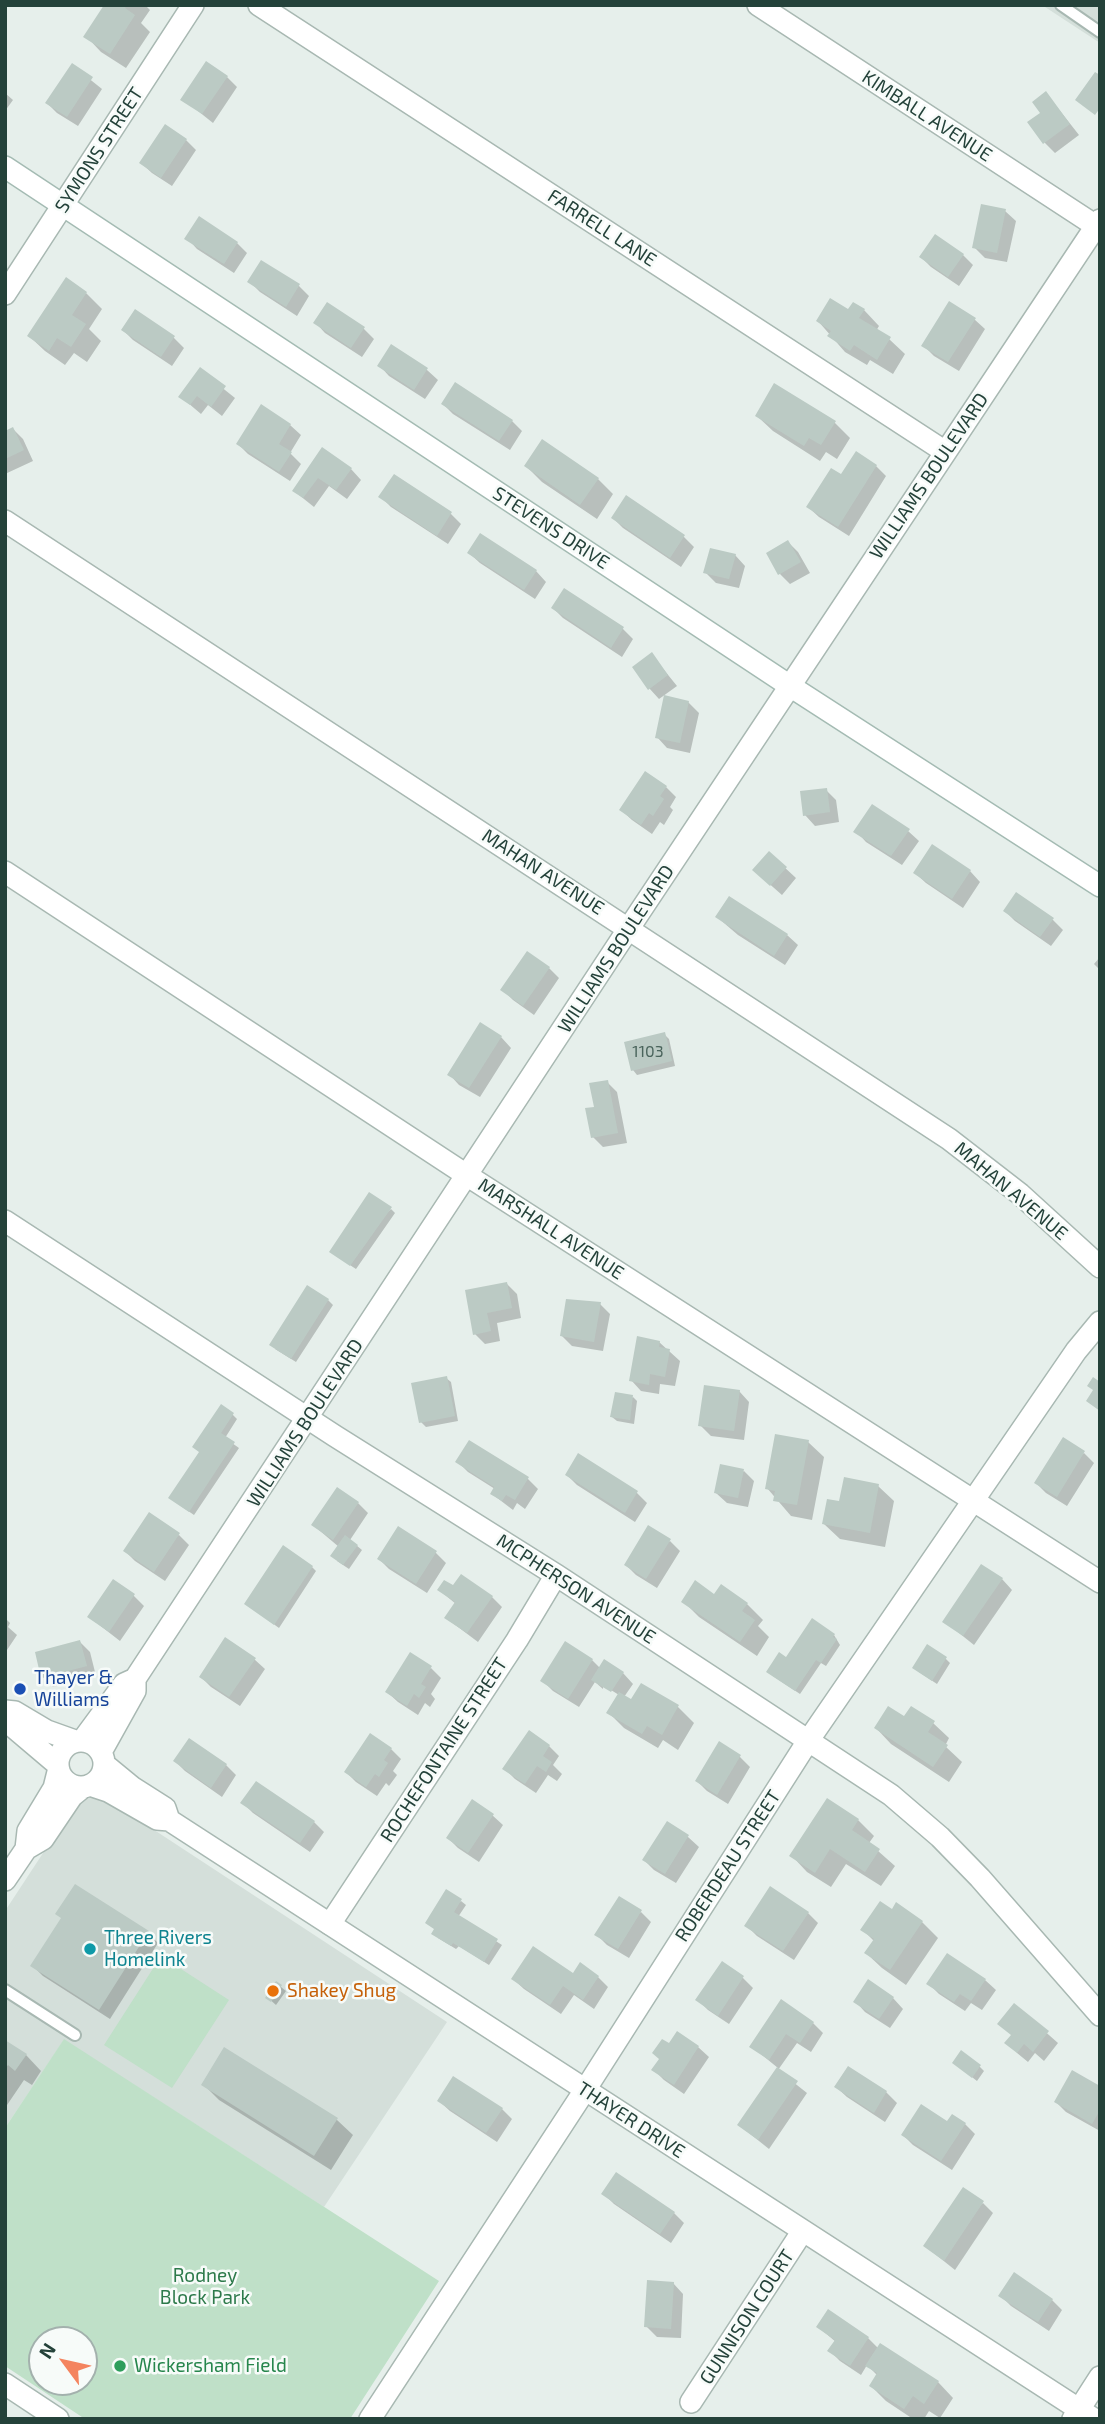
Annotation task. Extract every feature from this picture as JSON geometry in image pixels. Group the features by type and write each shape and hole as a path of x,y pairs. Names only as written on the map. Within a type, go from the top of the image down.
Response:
{"street":[{"name":"SYMONS STREET","path":"5,294 193,5"},
{"name":"FARRELL LANE","path":"259,5 944,451"},
{"name":"KIMBALL AVENUE","path":"758,5 1098,223"},
{"name":"STEVENS DRIVE","path":"5,167 790,686 1100,886"},
{"name":"WILLIAMS BOULEVARD","path":"78,1741 124,1684 135,1679 944,451 1098,223"},
{"name":"MAHAN AVENUE","path":"5,521 949,1139 1020,1194 1100,1267"},
{"name":"MARSHALL AVENUE","path":"5,872 468,1176 1100,1582"},
{"name":"MCPHERSON AVENUE","path":"5,1221 556,1575 891,1795 940,1837 980,1878 1100,2015"},
{"name":"ROBERDEAU STREET","path":"370,2419 808,1741 1076,1351 1100,1322"},
{"name":"ROCHEFONTAINE STREET","path":"330,1924 517,1640 556,1575"},
{"name":"WILLIAMS BOULEVARD","path":"102,1758 135,1691 135,1679"},
{"path":"5,1711 15,1712 47,1731 96,1746 102,1758 102,1774 72,1796 43,1839 26,1849 5,1880"},
{"path":"5,1720 58,1768 68,1784 87,1786"},
{"path":"26,1849 28,1831 54,1788 62,1750 78,1741"},
{"name":"THAYER DRIVE","path":"102,1758 132,1787 165,1808 169,1820"},
{"name":"THAYER DRIVE","path":"87,1786 108,1791 157,1819 169,1820 1082,2415"},
{"name":"GUNNISON COURT","path":"691,2402 802,2232"},
{"path":"1082,2415 1100,2377"},
{"path":"5,2385 58,2419"}],"lane":[{"path":"1061,5 1100,32"},
{"path":"5,1990 75,2035"}],"shaded area":[{"path":"1042,5 1100,5 1100,43"},
{"path":"97,1790 447,2022 324,2207 64,2040 5,2128 5,1911 49,1844 71,1803"}],"green space":[{"path":"161,1956 229,2000 172,2088 104,2045"},
{"name":"Rodney Block Park","path":"64,2039 439,2281 350,2419 85,2419 50,2396 98,2396 98,2326 28,2326 28,2381 5,2366 5,2128"}],"building":[{"path":"104,5 127,5 125,8 135,15 110,54 83,37"},
{"path":"206,61 228,76 202,114 180,100"},
{"path":"72,63 93,77 67,117 45,103"},
{"path":"1095,72 1100,75 1100,108 1095,115 1075,100"},
{"path":"1046,91 1070,124 1043,144 1027,122 1040,113 1032,102"},
{"path":"165,124 187,139 161,178 139,163"},
{"path":"981,204 1006,209 997,253 972,248"},
{"path":"199,216 238,242 224,264 184,239"},
{"path":"935,234 964,254 948,277 919,257"},
{"path":"261,260 300,284 286,307 247,282"},
{"path":"66,277 87,292 72,315 86,324 71,347 57,338 49,351 27,336"},
{"path":"830,298 848,309 853,302 865,309 859,318 891,337 877,360 854,345 850,351 827,336 831,331 816,321"},
{"path":"949,301 976,318 948,362 921,346"},
{"path":"327,302 365,327 351,348 313,323"},
{"path":"135,309 175,336 161,357 121,330"},
{"path":"391,344 428,368 414,390 377,366"},
{"path":"200,367 226,386 211,407 197,396 190,405 178,397"},
{"path":"455,382 513,420 499,441 441,404"},
{"path":"774,383 836,421 821,445 809,438 804,446 755,416"},
{"path":"261,404 291,424 279,444 292,452 279,472 236,444"},
{"path":"13,427 24,450 5,459 5,431"},
{"path":"542,439 599,478 580,505 524,466"},
{"path":"322,447 352,468 336,490 318,478 303,498 292,491"},
{"path":"856,451 877,465 838,527 806,507 831,468 841,474"},
{"path":"394,474 452,512 437,536 378,497"},
{"path":"626,495 685,535 670,558 611,518"},
{"path":"480,533 537,570 524,590 467,553"},
{"path":"788,540 801,562 778,575 766,553"},
{"path":"710,548 736,554 729,579 703,573"},
{"path":"564,588 624,627 611,648 551,608"},
{"path":"652,652 668,675 648,690 632,667"},
{"path":"664,695 689,701 680,743 655,738"},
{"path":"645,771 667,786 660,796 664,799 653,816 649,813 641,825 619,810"},
{"path":"827,788 830,812 803,816 800,791"},
{"path":"872,804 910,829 891,856 853,832"},
{"path":"932,844 971,870 952,899 913,873"},
{"path":"769,851 787,867 770,886 752,870"},
{"path":"1016,892 1054,918 1040,937 1003,911"},
{"path":"729,896 788,934 774,956 715,917"},
{"path":"527,951 550,967 523,1006 500,990"},
{"path":"480,1022 502,1036 469,1088 447,1075"},
{"path":"665,1032 672,1061 631,1071 624,1042"},
{"path":"608,1080 618,1133 591,1138 585,1108 594,1107 589,1083"},
{"path":"369,1192 392,1207 350,1266 329,1252"},
{"path":"507,1282 512,1308 487,1313 491,1331 473,1335 465,1290"},
{"path":"307,1285 329,1299 291,1359 269,1345"},
{"path":"566,1299 601,1302 594,1342 560,1336"},
{"path":"637,1336 660,1341 659,1347 670,1349 665,1377 650,1374 649,1385 629,1381"},
{"path":"447,1376 455,1416 419,1423 411,1383"},
{"path":"1093,1377 1100,1382 1100,1411 1086,1401 1093,1390 1087,1386"},
{"path":"704,1385 740,1390 734,1431 698,1426"},
{"path":"615,1392 633,1395 630,1420 610,1417"},
{"path":"221,1404 234,1413 221,1433 235,1442 189,1512 168,1498 199,1452 192,1447"},
{"path":"775,1434 809,1440 797,1505 773,1501 775,1491 765,1489"},
{"path":"1063,1437 1085,1451 1057,1497 1034,1483"},
{"path":"469,1440 529,1477 515,1500 506,1495 502,1501 490,1494 494,1487 455,1462"},
{"path":"578,1453 638,1491 625,1513 565,1475"},
{"path":"720,1464 744,1469 738,1498 714,1493"},
{"path":"844,1477 879,1484 870,1533 822,1524 827,1499 839,1501"},
{"path":"337,1487 359,1502 333,1540 311,1525"},
{"path":"149,1512 180,1533 154,1572 123,1551"},
{"path":"648,1525 671,1539 646,1579 624,1565"},
{"path":"398,1526 437,1551 416,1584 377,1559"},
{"path":"345,1535 358,1545 343,1565 330,1556"},
{"path":"283,1545 313,1566 274,1625 244,1604"},
{"path":"981,1564 1003,1578 963,1636 942,1622"},
{"path":"461,1574 493,1596 467,1633 444,1618 455,1602 437,1590 444,1580 453,1585"},
{"path":"113,1579 135,1594 109,1632 87,1617"},
{"path":"695,1580 714,1594 721,1584 748,1603 742,1611 755,1620 740,1642 681,1602"},
{"path":"812,1618 835,1634 833,1637 837,1639 821,1663 816,1660 795,1691 766,1672 779,1652 786,1657"},
{"path":"225,1637 256,1658 229,1697 199,1677"},
{"path":"80,1640 87,1666 41,1678 35,1652"},
{"path":"565,1641 593,1659 568,1699 540,1681"},
{"path":"927,1644 947,1657 932,1681 912,1668"},
{"path":"410,1652 432,1666 421,1684 426,1687 419,1698 414,1694 407,1706 385,1692"},
{"path":"604,1659 624,1672 611,1692 591,1680"},
{"path":"641,1683 679,1705 662,1735 647,1726 642,1734 606,1713 619,1692 631,1699"},
{"path":"888,1706 904,1716 911,1706 935,1721 928,1732 948,1745 933,1767 874,1728"},
{"path":"529,1730 550,1745 543,1756 552,1762 546,1772 537,1766 525,1784 502,1769"},
{"path":"370,1733 392,1748 384,1760 388,1763 379,1777 375,1774 366,1787 344,1772"},
{"path":"189,1738 227,1764 211,1788 173,1761"},
{"path":"719,1741 741,1755 717,1795 695,1781"},
{"path":"256,1781 315,1821 300,1843 240,1803"},
{"path":"827,1798 859,1819 852,1830 880,1849 865,1872 830,1849 815,1873 789,1856"},
{"path":"472,1799 494,1814 468,1853 446,1838"},
{"path":"667,1821 689,1835 665,1874 642,1860"},
{"name":"Three Rivers Homelink","path":"75,1884 149,1931 99,2010 30,1966 61,1918 55,1914"},
{"path":"770,1886 809,1912 783,1951 744,1926"},
{"path":"446,1889 462,1899 454,1912 498,1939 484,1962 453,1943 451,1946 431,1934 434,1929 425,1923"},
{"path":"619,1896 642,1910 618,1949 594,1935"},
{"path":"880,1901 892,1909 896,1902 923,1921 890,1970 864,1953 874,1939 860,1930"},
{"path":"533,1946 573,1973 580,1962 599,1976 583,2000 563,1986 550,2005 511,1979"},
{"path":"947,1953 986,1979 971,2001 960,1994 954,2002 926,1984"},
{"path":"722,1961 744,1976 718,2016 695,2000"},
{"path":"868,1979 894,1997 879,2019 853,2002"},
{"name":"Shakey Shug","path":"276,1981 282,1985 271,2002 265,1998"},
{"path":"781,1999 814,2022 800,2043 786,2034 769,2060 749,2047"},
{"path":"1014,2003 1049,2031 1033,2052 1024,2044 1017,2053 1004,2043 1011,2035 997,2024"},
{"path":"677,2031 699,2046 674,2085 651,2070 659,2059 652,2053 662,2039 669,2043"},
{"path":"5,2040 27,2054 15,2071 8,2065 5,2069"},
{"path":"224,2047 338,2118 314,2156 201,2085"},
{"path":"961,2050 981,2065 972,2078 952,2063"},
{"path":"848,2066 887,2091 874,2113 834,2087"},
{"path":"777,2067 798,2081 758,2140 737,2125"},
{"path":"1072,2070 1100,2086 1100,2110 1092,2124 1054,2102"},
{"path":"453,2076 503,2108 486,2133 437,2101"},
{"path":"921,2104 947,2121 952,2114 966,2123 941,2161 901,2135"},
{"path":"616,2172 675,2212 660,2234 601,2194"},
{"path":"963,2187 984,2201 944,2261 923,2246"},
{"path":"1014,2272 1053,2299 1038,2322 998,2296"},
{"path":"647,2280 674,2282 671,2329 644,2327"},
{"path":"828,2309 869,2337 850,2366 827,2351 835,2340 816,2327"},
{"path":"880,2343 939,2381 924,2404 913,2396 904,2409 869,2386 877,2373 865,2366"}],"place":[{"name":"Thayer & Williams","path":"20,1689"},
{"name":"Three Rivers Homelink","path":"90,1949"},
{"name":"Shakey Shug","path":"273,1991"},
{"name":"Wickersham Field","path":"120,2366"}]}
